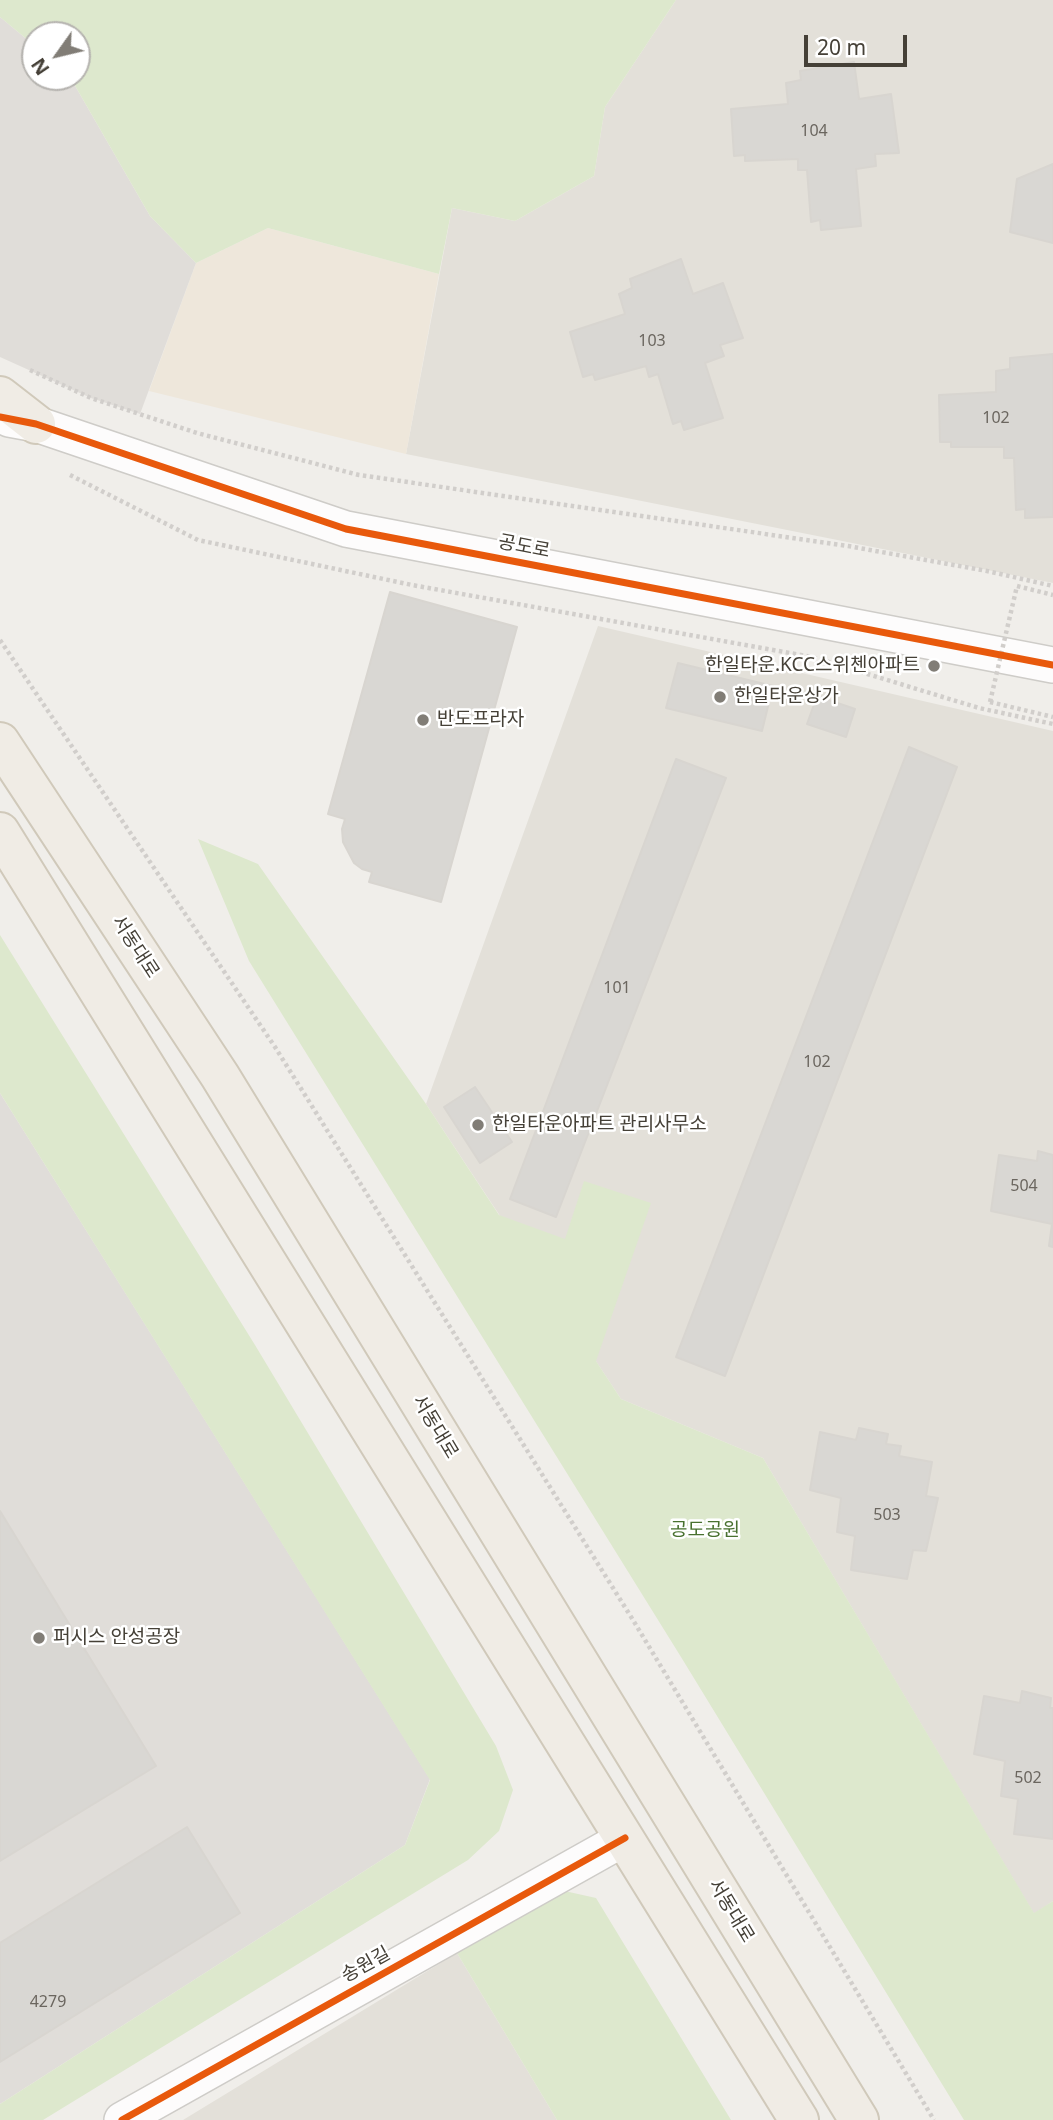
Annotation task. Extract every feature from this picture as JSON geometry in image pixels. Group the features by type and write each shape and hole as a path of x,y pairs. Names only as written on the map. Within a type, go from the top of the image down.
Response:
{"main road":[{"path":"0,396 12,422"},
{"name":"서동대로","path":"0,742 220,1076 859,2120"},
{"path":"0,832 799,2120"}],"street":[{"name":"공도로","path":"12,422 346,529 1053,665"},
{"name":"송원길","path":"122,2120 625,1838"}],"path":[{"path":"28,370 91,398 197,433 359,475 848,546 1053,586"},
{"path":"1053,595 1017,586 990,702 1053,717"},
{"path":"0,640 275,1047 633,1620 934,2120"}],"shaded area":[{"path":"676,0 1053,0 1053,583 406,454 452,208 515,221 594,176 605,107"},
{"path":"0,17 21,34 21,91 78,91 150,216 196,263 140,414 91,398 0,357"},
{"path":"268,228 439,274 406,454 149,391 196,263"},
{"path":"598,626 1053,731 1053,1901 1034,1914 763,1458 621,1399 426,1104"},
{"path":"0,1093 430,1779 405,1845 0,2104"},
{"path":"457,1953 557,2120 183,2120"}],"green space":[{"path":"0,0 676,0 605,107 594,176 515,221 452,208 439,274 268,228 196,263 150,216 78,91 91,91 91,21 21,21 21,34 0,17"},
{"name":"공도공원","path":"198,839 258,864 426,1104 499,1215 565,1239 584,1181 651,1203 596,1361 621,1399 763,1458 1034,1913 1053,1901 1053,2120 964,2120 681,1657 249,961"},
{"path":"0,935 255,1345 496,1746 513,1790 499,1831 468,1860 43,2120 0,2120 0,2104 405,1845 430,1780 0,1093"},
{"path":"560,1890 596,1898 731,2120 557,2120 457,1953"}],"building":[{"path":"854,62 859,99 891,94 899,153 875,154 876,166 856,169 861,226 821,230 820,220 811,222 807,170 798,170 798,159 745,161 745,155 734,156 731,109 788,104 786,83 801,80 800,71"},
{"path":"1053,164 1053,243 1010,232 1017,179"},
{"path":"681,259 693,294 723,283 743,338 720,345 724,356 705,363 723,418 684,430 681,421 673,424 658,374 649,377 646,366 595,380 593,374 583,377 570,332 625,314 619,294 632,288 630,279"},
{"path":"1053,354 1053,517 1025,518 1025,509 1016,510 1014,458 1004,458 1004,447 951,447 951,442 940,442 939,395 996,392 996,371 1010,369 1010,358"},
{"name":"반도프라자","path":"390,592 517,627 441,902 369,882 372,872 354,863 343,842 342,829 345,819 328,814"},
{"name":"한일타운상가","path":"678,663 773,686 762,731 666,708"},
{"path":"817,696 855,709 846,737 807,724"},
{"path":"909,747 957,767 725,1376 676,1357"},
{"path":"676,759 726,778 556,1217 510,1199"},
{"name":"한일타운아파트 관리사무소","path":"475,1087 512,1142 480,1163 444,1107"},
{"path":"1038,1151 1053,1155 1053,1247 1049,1246 1052,1224 991,1211 999,1155 1037,1161"},
{"path":"859,1428 888,1434 886,1444 901,1446 899,1456 932,1462 926,1496 938,1498 926,1551 913,1550 907,1579 851,1570 855,1536 837,1532 841,1498 810,1490 820,1432 856,1440"},
{"name":"퍼시스 안성공장","path":"0,1511 156,1766 0,1861"},
{"path":"1022,1691 1051,1698 1053,1839 1014,1834 1018,1799 1001,1796 1005,1761 974,1754 984,1696 1020,1703"},
{"path":"187,1827 240,1913 0,2062 0,1943"}],"cycle path":[{"path":"0,417 36,424 346,529 1053,665"},
{"path":"122,2120 625,1838"}],"place":[{"name":"한일타운.KCC스위첸아파트","path":"934,666"},
{"name":"한일타운상가","path":"720,697"},
{"name":"반도프라자","path":"423,720"},
{"name":"한일타운아파트 관리사무소","path":"478,1125"},
{"name":"퍼시스 안성공장","path":"39,1638"}]}
